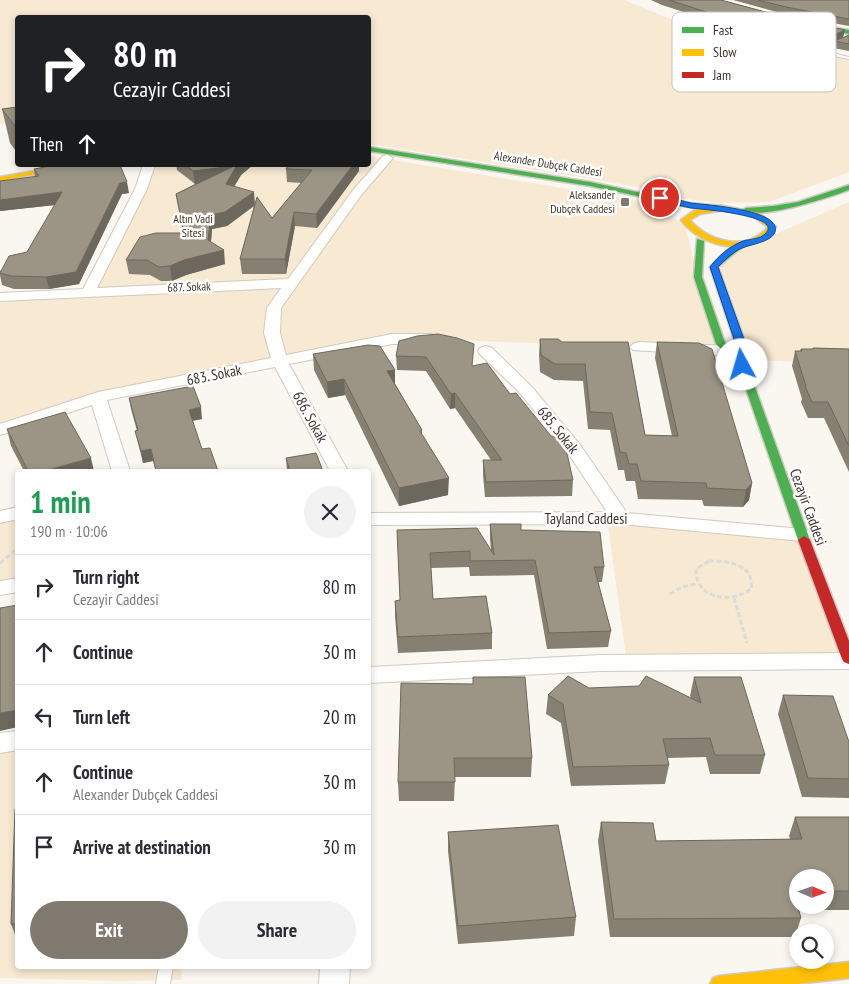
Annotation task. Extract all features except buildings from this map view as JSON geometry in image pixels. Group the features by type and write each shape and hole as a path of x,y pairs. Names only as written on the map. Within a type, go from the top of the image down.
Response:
{"main road":[{"path":"836,30 849,32"},
{"name":"Alexander Dubçek Caddesi","path":"371,149 590,184 689,205 723,208"},
{"name":"Alexander Dubçek Caddesi","path":"371,156 634,200 677,216"},
{"path":"0,179 70,167"},
{"path":"737,210 783,209 808,203 849,187"},
{"path":"677,216 723,208 737,210 755,215 768,222 772,227 771,233 768,236"},
{"path":"677,216 690,231 700,237 728,243 756,241 783,230"},
{"name":"Cezayir Caddesi","path":"700,237 698,277 700,284 742,365 802,535 849,660"},
{"name":"Cezayir Caddesi","path":"730,345 720,284 714,267 722,257 746,243"},
{"path":"719,984 849,970"}],"street":[{"path":"280,362 272,333 274,308 328,237 358,192 388,158"},
{"path":"88,292 141,189 148,167"},
{"name":"687. Sokak","path":"0,297 292,283"},
{"name":"683. Sokak","path":"0,430 98,398 392,339 431,339"},
{"path":"638,347 730,345"},
{"name":"685. Sokak","path":"486,351 526,390 575,450 621,518"},
{"name":"686. Sokak","path":"280,362 338,469"},
{"path":"98,398 120,469"},
{"path":"0,517 15,513"},
{"name":"Tayland Caddesi","path":"371,520 621,518 802,535"},
{"path":"0,588 15,586"},
{"path":"371,675 600,664 849,660"},
{"path":"0,743 15,740"},
{"path":"334,984 335,969"}],"lane":[{"path":"836,44 849,37"},
{"path":"836,55 849,58"},
{"path":"163,984 166,969"}],"path":[{"path":"0,563 15,550"},
{"path":"718,560 738,565 745,570 753,582 752,588 748,593 734,598 707,593 698,584 694,576 696,569 701,565 718,560"},
{"path":"670,594 682,587 698,584"},
{"path":"734,598 753,662"}],"green space":[{"path":"0,0 624,0 672,20 672,92 836,92 836,56 849,59 849,172 769,202 723,203 676,198 648,189 593,179 371,144 371,15 15,15 15,121 0,124"},
{"name":"Altın Vadi Sitesi","path":"371,156 634,200 662,210 685,225 698,277 728,351 392,339 98,397 0,430 0,297 88,292 148,167 371,167"},
{"path":"849,202 849,363 742,360 720,284 722,257"},
{"path":"15,513 15,585 0,588 0,517"},
{"path":"607,518 802,535 849,659 627,663"},
{"path":"15,750 15,969 182,969 181,980 117,981 0,978 0,753"}],"traffic: fast":[{"path":"836,29 849,32"},
{"path":"371,149 590,184 689,205 723,208"},
{"path":"746,210 760,210 799,204 849,187"},
{"path":"700,241 698,277 721,344 742,365"},
{"path":"746,243 734,249 714,267 740,342 742,365 804,540"}],"traffic: slow":[{"path":"0,179 69,167"},
{"path":"723,208 756,215 772,227 765,236 754,242 728,244 703,236 692,229 685,220 698,212 723,208"},
{"path":"719,984 849,970"}],"traffic: jam":[{"path":"804,540 849,659"}],"place":[{"name":"Aleksander Dubçek Caddesi","path":"625,202"}],"route":[{"path":"660,198 689,205 749,213 760,217 772,227 771,233 766,238 746,243 734,249 722,257 714,267 740,342 742,365"}]}
